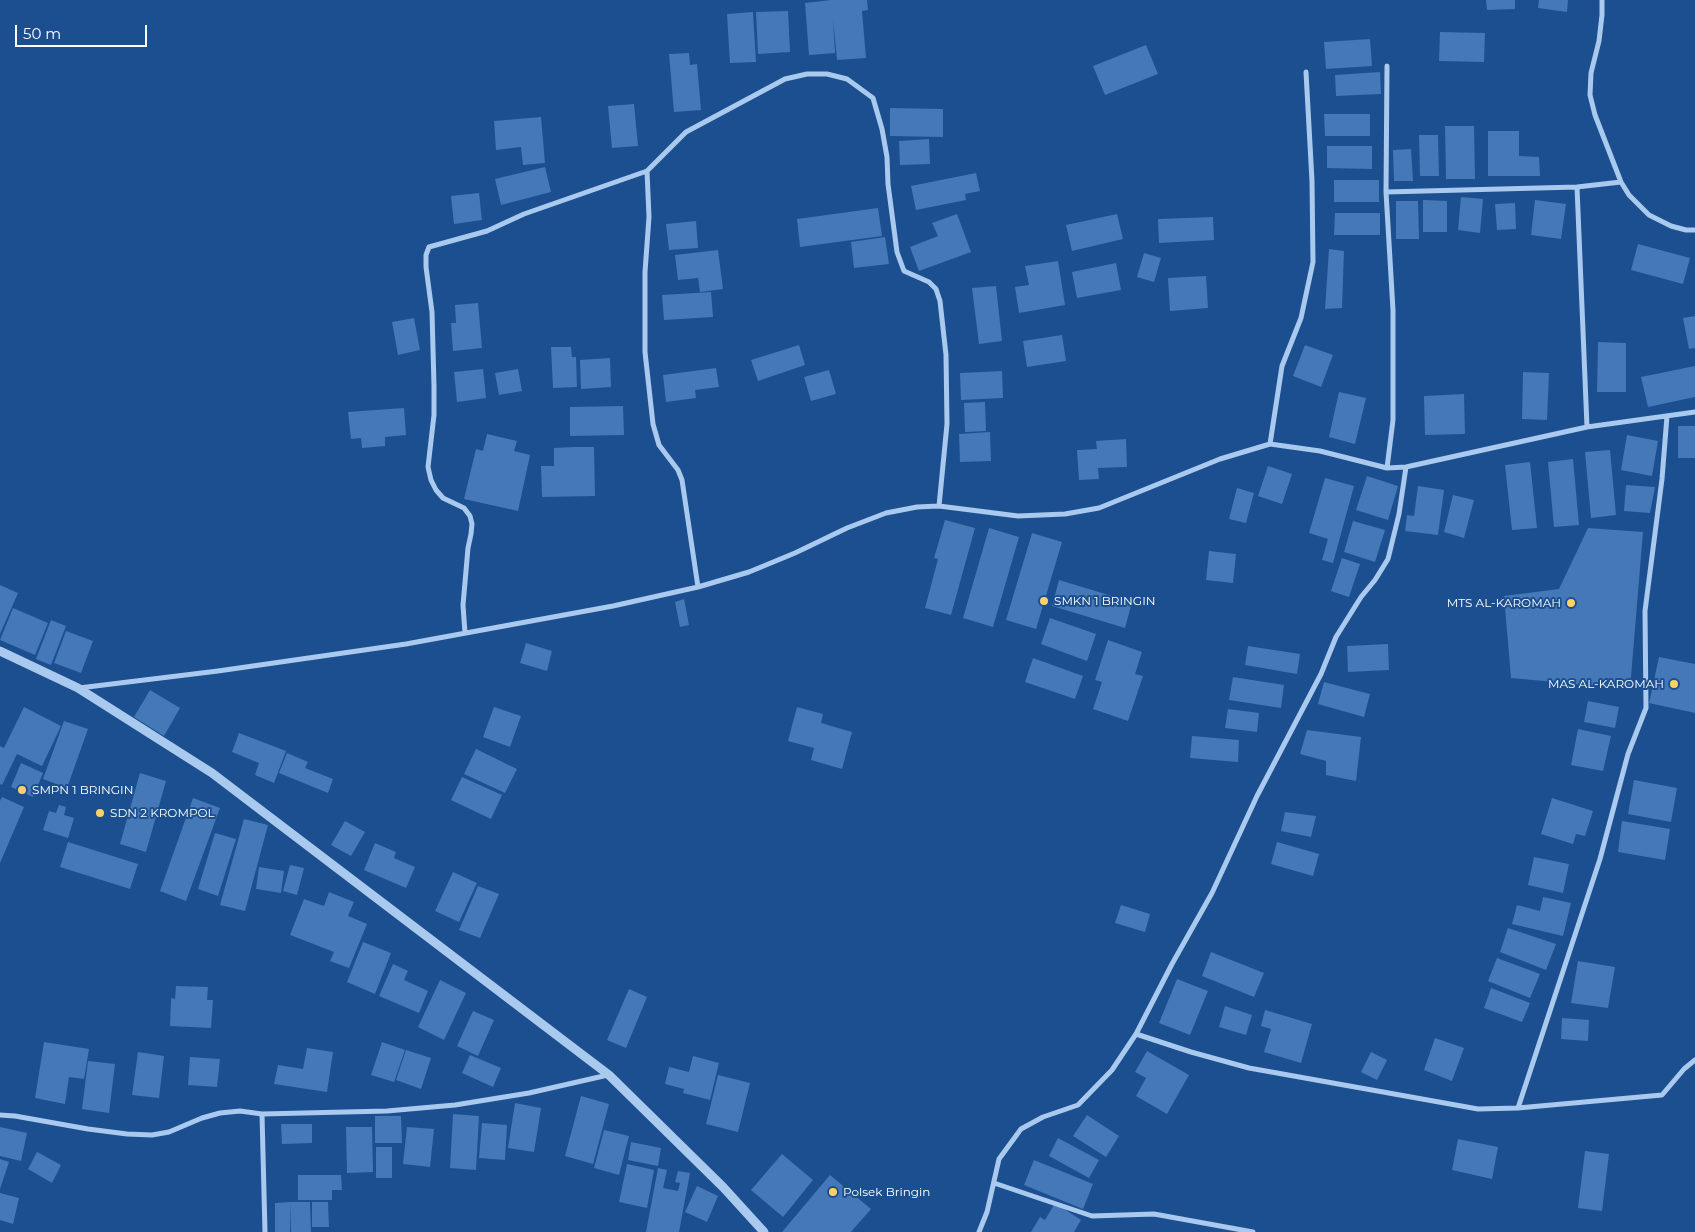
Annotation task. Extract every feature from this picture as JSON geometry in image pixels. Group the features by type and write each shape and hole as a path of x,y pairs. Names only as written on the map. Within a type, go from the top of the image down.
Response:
{"street":[{"path":"1602,0 1599,41 1591,73 1590,95 1595,115 1621,182 1629,195 1650,216 1671,226 1695,230"},
{"path":"1387,66 1386,192 1393,310 1393,420 1387,468"},
{"path":"1270,444 1282,366 1301,318 1313,262 1312,181 1306,72"},
{"path":"465,633 463,605 472,524 470,516 464,508 443,498 436,490 430,480 428,467 434,415 432,312 426,267 426,255 430,247 487,231 524,214 647,171 686,132 785,79 807,74 827,74 847,79 872,98 882,129 887,157 888,184 897,252 904,270 929,282 936,288 940,301 946,355 947,424 939,506"},
{"path":"647,171 648,217 645,272 645,352 653,424 660,445 678,470 682,480 698,587"},
{"path":"1386,192 1577,187 1621,182"},
{"path":"1577,187 1587,427"},
{"path":"78,688 406,644 613,606 698,587 749,572 795,554 847,528 886,513 917,507 939,506 1018,516 1065,514 1099,508 1220,459 1270,444 1320,451 1387,468 1406,467 1587,427 1695,412"},
{"path":"1518,1108 1600,860 1628,754 1646,708 1645,611 1662,479 1667,416"},
{"path":"980,1232 988,1212 999,1159 1021,1129 1043,1117 1078,1105 1112,1070 1136,1034 1172,964 1212,893 1257,796 1321,674 1336,637 1388,559 1399,514 1406,467"},
{"path":"0,651 78,688 212,773 609,1075 723,1187 764,1232"},
{"path":"1136,1034 1249,1068 1478,1109 1518,1108 1662,1095 1684,1069 1695,1060"},
{"path":"0,1115 88,1129 152,1135 169,1132 202,1118 220,1113 240,1111 262,1114 387,1111 455,1105 529,1093 609,1075"},
{"path":"262,1114 265,1232"},
{"path":"994,1183 1092,1216 1154,1214 1253,1232"}],"building":[{"path":"831,0 867,0 868,10 862,11 866,58 837,60 833,18 835,53 809,55 805,3"},
{"path":"1486,0 1515,0 1515,9 1487,10"},
{"path":"1539,0 1568,0 1567,12 1538,8"},
{"path":"788,11 790,52 758,54 756,12"},
{"path":"753,12 756,62 730,63 727,14"},
{"path":"1440,32 1485,33 1484,62 1439,61"},
{"path":"1370,39 1372,66 1326,69 1324,42"},
{"path":"1146,45 1158,74 1105,95 1093,66"},
{"path":"689,53 690,65 697,64 701,110 674,112 669,54"},
{"path":"1380,72 1381,94 1336,96 1335,75"},
{"path":"634,104 638,146 612,148 608,106"},
{"path":"890,108 943,109 943,137 890,136"},
{"path":"1324,114 1370,114 1370,136 1325,136"},
{"path":"541,117 545,163 523,165 521,147 496,150 494,121"},
{"path":"1445,126 1474,126 1475,179 1446,179"},
{"path":"1488,131 1519,131 1519,156 1539,157 1540,176 1488,176"},
{"path":"1419,135 1438,135 1439,176 1420,176"},
{"path":"929,139 930,164 900,165 899,141"},
{"path":"1327,146 1372,146 1372,169 1327,168"},
{"path":"1411,149 1413,181 1394,181 1393,150"},
{"path":"545,167 551,192 501,205 495,179"},
{"path":"976,173 980,191 965,194 966,200 916,210 911,186"},
{"path":"1334,180 1379,180 1379,202 1334,202"},
{"path":"479,193 482,220 454,224 451,196"},
{"path":"1461,197 1483,199 1480,233 1458,230"},
{"path":"1423,200 1447,201 1447,232 1423,232"},
{"path":"1535,200 1566,204 1561,239 1531,235"},
{"path":"1396,201 1418,201 1419,239 1396,239"},
{"path":"1515,203 1516,229 1497,230 1495,204"},
{"path":"878,208 882,236 800,247 797,219"},
{"path":"1335,213 1380,213 1380,235 1334,235"},
{"path":"957,214 971,252 919,271 910,247 938,236 932,223"},
{"path":"1117,214 1123,239 1072,251 1066,225"},
{"path":"1213,217 1214,240 1159,243 1158,219"},
{"path":"696,221 698,248 669,250 666,224"},
{"path":"885,237 889,264 854,268 851,242"},
{"path":"1638,244 1690,258 1683,284 1631,270"},
{"path":"1329,249 1344,251 1342,308 1325,309"},
{"path":"718,250 723,289 700,292 698,278 678,280 675,255"},
{"path":"1144,253 1161,258 1154,282 1137,277"},
{"path":"1058,261 1065,305 1019,313 1015,287 1029,285 1025,266"},
{"path":"1116,263 1121,290 1077,298 1072,272"},
{"path":"1206,276 1208,308 1170,311 1168,278"},
{"path":"996,286 1002,341 979,344 972,288"},
{"path":"711,292 713,317 664,320 662,295"},
{"path":"478,303 482,348 453,351 451,323 456,323 455,305"},
{"path":"1695,316 1695,348 1689,349 1683,318"},
{"path":"414,318 420,350 398,355 392,322"},
{"path":"1062,335 1066,361 1027,367 1023,341"},
{"path":"1598,342 1626,343 1626,392 1597,392"},
{"path":"799,345 805,365 758,381 751,360"},
{"path":"1305,345 1333,355 1321,387 1293,376"},
{"path":"551,347 571,347 572,357 576,357 577,387 553,388"},
{"path":"610,358 611,387 581,389 580,360"},
{"path":"1695,366 1695,397 1648,407 1641,377"},
{"path":"716,368 719,387 695,390 696,398 666,402 663,375"},
{"path":"483,369 486,398 457,402 454,372"},
{"path":"518,369 522,391 499,395 495,373"},
{"path":"829,370 836,394 811,401 804,377"},
{"path":"1002,371 1003,398 961,400 960,373"},
{"path":"1523,372 1549,373 1547,420 1522,419"},
{"path":"1339,392 1366,398 1355,444 1329,437"},
{"path":"1464,394 1465,434 1425,435 1424,396"},
{"path":"985,402 986,431 965,432 964,403"},
{"path":"623,406 624,435 570,436 570,407"},
{"path":"404,408 406,435 385,437 385,446 362,448 361,438 351,439 348,412"},
{"path":"1678,426 1695,426 1695,458 1678,458"},
{"path":"990,432 991,461 960,462 959,434"},
{"path":"487,434 517,441 514,451 530,455 518,511 464,499 476,449 483,451"},
{"path":"1627,435 1658,441 1652,476 1621,470"},
{"path":"1126,439 1127,467 1098,468 1099,479 1079,480 1077,450 1097,449 1096,441"},
{"path":"594,447 595,496 542,497 541,466 554,466 554,448"},
{"path":"1610,450 1616,515 1591,518 1585,452"},
{"path":"1573,459 1579,525 1554,527 1548,462"},
{"path":"1530,462 1537,528 1512,530 1505,465"},
{"path":"1268,466 1292,474 1282,504 1258,496"},
{"path":"1367,476 1398,486 1388,520 1356,510"},
{"path":"1325,478 1354,486 1333,563 1322,560 1328,539 1309,533"},
{"path":"1626,485 1655,487 1650,513 1624,511"},
{"path":"1418,486 1444,490 1438,535 1405,531 1407,515 1414,516"},
{"path":"1237,488 1254,493 1246,523 1229,519"},
{"path":"1453,495 1474,500 1464,538 1444,532"},
{"path":"945,520 975,528 951,615 925,608 938,559 934,558"},
{"path":"1353,521 1385,530 1375,562 1344,552"},
{"path":"989,528 1019,537 993,627 963,618"},
{"name":"MTS AL-KAROMAH","path":"1588,528 1643,532 1630,689 1511,678 1504,596 1559,589"},
{"path":"1032,533 1062,542 1036,629 1006,620"},
{"path":"1209,551 1236,554 1233,583 1206,580"},
{"path":"1342,558 1360,564 1349,597 1331,591"},
{"path":"1059,580 1132,602 1125,628 1052,606"},
{"path":"0,585 18,593 0,634"},
{"path":"684,599 689,625 680,627 675,602"},
{"path":"13,608 48,623 35,655 0,640"},
{"path":"1050,618 1096,634 1087,661 1041,644"},
{"path":"51,620 66,626 51,665 36,659"},
{"path":"66,631 93,641 81,673 54,663"},
{"path":"1108,640 1142,652 1135,674 1143,676 1128,721 1093,709 1102,682 1095,680"},
{"path":"526,643 552,651 547,671 520,663"},
{"path":"1388,644 1389,670 1348,672 1347,646"},
{"path":"1248,646 1300,654 1297,674 1245,665"},
{"name":"MAS AL-KAROMAH","path":"1659,657 1695,664 1695,713 1649,703"},
{"path":"1033,658 1083,676 1075,699 1025,682"},
{"path":"1233,677 1284,685 1281,708 1229,700"},
{"path":"1324,682 1370,694 1364,717 1318,704"},
{"path":"150,690 180,708 164,736 134,717"},
{"path":"1588,701 1619,707 1615,728 1584,722"},
{"path":"24,707 61,726 42,766 17,754 2,785 0,784 0,746 4,748"},
{"path":"494,707 521,716 510,747 483,737"},
{"path":"797,707 823,714 821,723 852,732 842,769 811,760 814,748 788,741"},
{"path":"1228,709 1259,713 1257,732 1225,728"},
{"path":"64,721 88,729 67,788 43,779"},
{"path":"1578,729 1611,736 1603,771 1571,765"},
{"path":"1307,730 1361,737 1356,781 1326,775 1326,761 1300,754"},
{"path":"239,733 286,751 274,783 255,775 259,763 232,752"},
{"path":"1192,736 1239,740 1238,762 1190,758"},
{"path":"476,749 517,769 505,793 464,774"},
{"path":"287,753 308,762 305,768 333,779 328,793 279,773"},
{"path":"21,763 43,773 33,797 11,787"},
{"path":"140,773 166,781 146,852 120,844"},
{"path":"462,777 502,795 491,819 451,800"},
{"path":"1634,780 1677,788 1671,822 1628,814"},
{"path":"2,797 24,807 0,863 0,801"},
{"path":"193,798 220,808 186,901 160,891"},
{"path":"1552,798 1593,811 1585,836 1576,834 1573,844 1541,834"},
{"path":"59,805 66,807 64,815 74,818 68,838 43,830 49,811 56,813"},
{"path":"1285,812 1316,816 1311,837 1281,831"},
{"path":"244,819 268,825 245,911 220,905"},
{"path":"345,821 365,832 351,856 331,845"},
{"path":"1622,821 1670,829 1665,860 1618,852"},
{"path":"215,833 236,839 218,896 198,889"},
{"path":"68,842 138,864 130,889 60,867"},
{"path":"1277,842 1319,854 1313,876 1271,864"},
{"path":"375,843 396,852 394,858 415,867 406,888 364,870"},
{"path":"1534,857 1569,864 1563,893 1528,885"},
{"path":"290,865 304,868 297,895 283,891"},
{"path":"259,867 284,871 281,893 256,889"},
{"path":"453,872 477,883 459,922 435,911"},
{"path":"478,886 499,894 480,938 459,930"},
{"path":"329,892 354,902 348,916 367,924 349,968 330,961 334,952 290,935 304,899 324,906"},
{"path":"1543,897 1571,903 1563,936 1512,924 1517,905 1540,911"},
{"path":"1121,905 1150,914 1145,932 1115,923"},
{"path":"1508,928 1556,944 1546,970 1500,952"},
{"path":"363,942 391,953 375,994 347,982"},
{"path":"1211,952 1264,973 1254,997 1202,976"},
{"path":"1497,958 1540,974 1530,998 1488,981"},
{"path":"1578,961 1615,967 1608,1008 1571,1003"},
{"path":"393,964 408,971 404,980 428,991 419,1013 379,996"},
{"path":"1177,979 1208,991 1190,1035 1159,1023"},
{"path":"440,980 466,993 444,1040 418,1027"},
{"path":"176,986 208,987 207,1000 213,1000 211,1028 170,1026 171,998 175,999"},
{"path":"1491,988 1530,1003 1522,1022 1484,1008"},
{"path":"629,989 647,997 626,1048 607,1040"},
{"path":"1225,1006 1252,1015 1246,1035 1219,1027"},
{"path":"1265,1010 1312,1024 1301,1063 1264,1052 1271,1029 1261,1026"},
{"path":"473,1011 494,1020 478,1056 457,1046"},
{"path":"1562,1018 1589,1020 1588,1041 1561,1039"},
{"path":"1435,1038 1464,1048 1452,1081 1424,1070"},
{"path":"44,1042 89,1049 84,1079 69,1077 65,1104 35,1098"},
{"path":"382,1042 405,1050 394,1082 371,1075"},
{"path":"307,1048 333,1052 327,1092 274,1084 278,1065 303,1069"},
{"path":"406,1050 431,1058 421,1089 396,1080"},
{"path":"1147,1051 1189,1075 1167,1114 1136,1096 1146,1078 1135,1072"},
{"path":"138,1052 164,1056 159,1098 132,1095"},
{"path":"1371,1052 1387,1060 1377,1080 1361,1072"},
{"path":"470,1055 501,1068 493,1087 462,1073"},
{"path":"693,1056 719,1063 710,1100 683,1093 684,1089 665,1084 669,1067 689,1072"},
{"path":"190,1057 220,1059 217,1087 188,1085"},
{"path":"88,1061 115,1064 109,1113 82,1109"},
{"path":"718,1075 750,1083 738,1132 706,1124"},
{"path":"581,1096 609,1104 593,1164 565,1156"},
{"path":"515,1103 541,1108 534,1152 508,1148"},
{"path":"453,1114 479,1116 476,1170 450,1168"},
{"path":"1087,1115 1119,1136 1106,1157 1073,1136"},
{"path":"375,1116 401,1116 402,1143 375,1143"},
{"path":"482,1123 507,1125 505,1160 479,1158"},
{"path":"281,1124 312,1124 312,1143 282,1144"},
{"path":"0,1127 27,1133 21,1161 0,1156"},
{"path":"346,1127 372,1127 373,1172 347,1173"},
{"path":"407,1127 434,1129 430,1167 403,1164"},
{"path":"604,1130 629,1136 619,1175 594,1168"},
{"path":"1058,1138 1099,1160 1089,1178 1049,1156"},
{"path":"1458,1139 1498,1147 1492,1179 1452,1170"},
{"path":"631,1142 661,1148 658,1166 628,1160"},
{"path":"376,1147 392,1147 392,1178 376,1178"},
{"path":"1585,1151 1609,1154 1602,1211 1578,1208"},
{"path":"37,1152 61,1165 52,1183 28,1169"},
{"path":"782,1154 813,1180 783,1217 751,1190"},
{"path":"0,1159 9,1162 0,1189"},
{"path":"1034,1160 1093,1184 1083,1209 1024,1185"},
{"path":"627,1164 654,1170 647,1208 619,1202"},
{"path":"658,1168 667,1170 663,1188 678,1191 680,1183 675,1182 678,1171 690,1173 679,1232 646,1232"},
{"path":"298,1175 341,1175 342,1190 332,1190 332,1200 298,1200"},
{"name":"Polsek Bringin","path":"830,1175 871,1209 851,1232 782,1232"},
{"path":"697,1186 718,1196 707,1222 685,1212"},
{"path":"0,1193 19,1198 13,1224 0,1220"},
{"path":"290,1202 310,1202 311,1232 291,1232"},
{"path":"290,1202 290,1232 275,1232 275,1203"},
{"path":"312,1202 328,1202 329,1227 312,1227"},
{"path":"1055,1203 1081,1220 1074,1232 1031,1232 1040,1217 1045,1220"}],"place":[{"name":"SMKN 1 BRINGIN","path":"1044,601"},
{"name":"MTS AL-KAROMAH","path":"1571,603"},
{"name":"MAS AL-KAROMAH","path":"1674,684"},
{"name":"SMPN 1 BRINGIN","path":"22,790"},
{"name":"SDN 2 KROMPOL","path":"100,813"},
{"name":"Polsek Bringin","path":"833,1192"}]}
